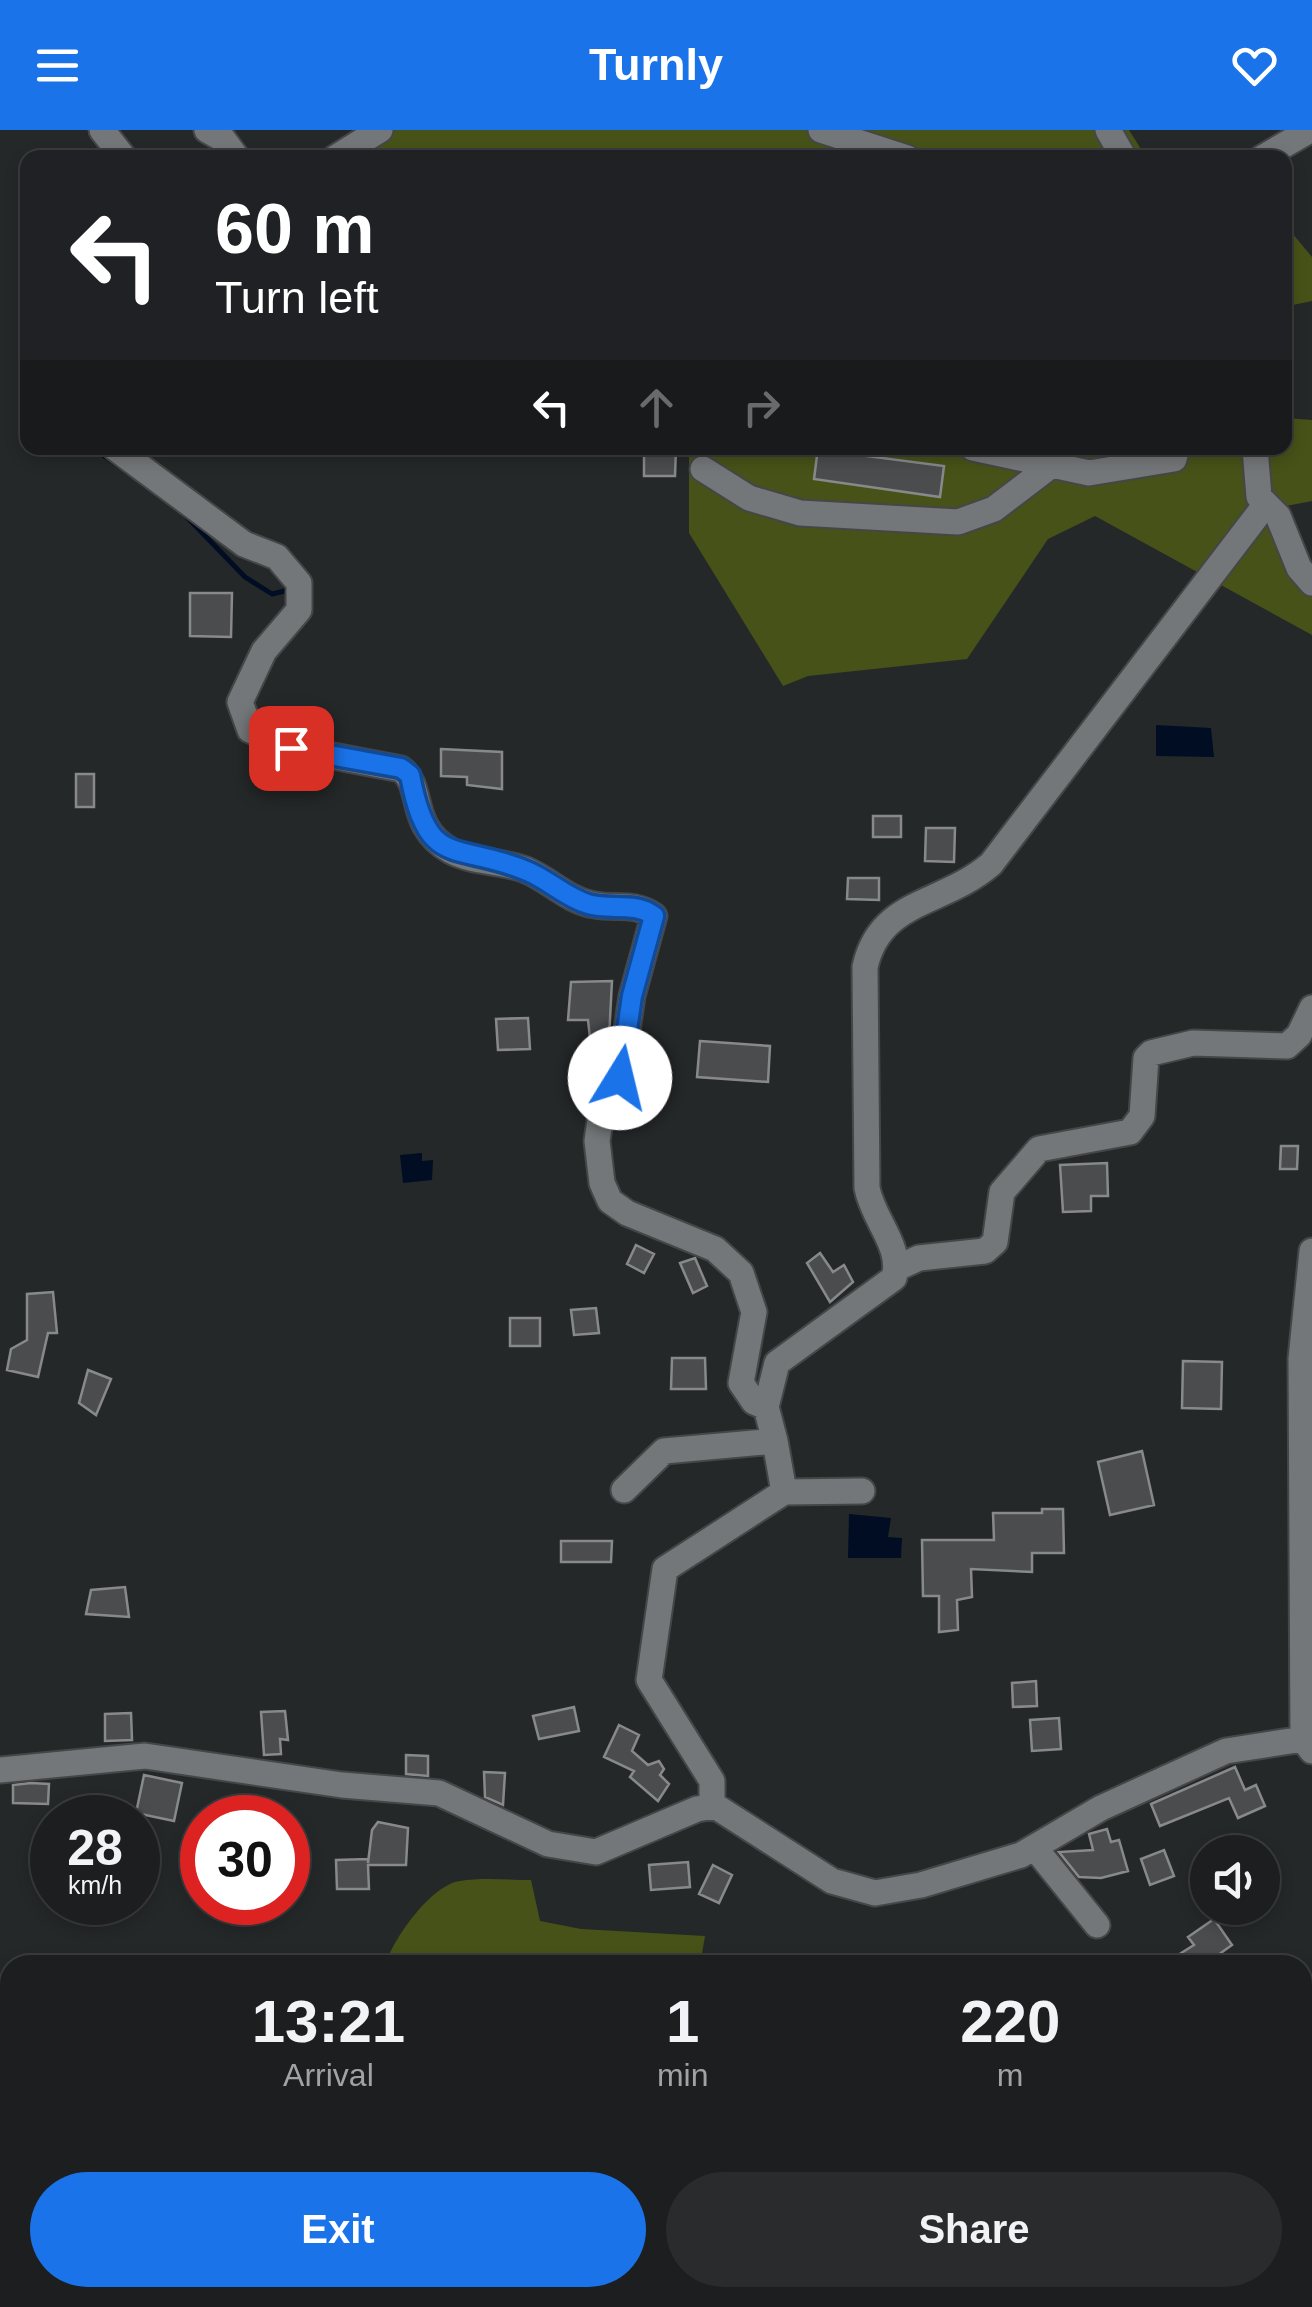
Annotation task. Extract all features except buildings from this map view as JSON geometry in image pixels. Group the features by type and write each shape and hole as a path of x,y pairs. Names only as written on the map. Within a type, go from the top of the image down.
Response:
{"street":[{"path":"207,130 223,139 231,150"},
{"path":"348,150 380,130"},
{"path":"822,130 883,150"},
{"path":"1276,150 1310,130"},
{"path":"124,455 244,544 277,557 299,583 299,610 264,651 240,702 250,730 267,741 304,751 401,768 410,775 420,820 432,839 455,854 530,872 592,905 632,906 654,916 632,996 620,1078 601,1114 597,1141 602,1183 610,1200 627,1212 715,1249 741,1273 754,1312 741,1383 754,1402 766,1406"},
{"path":"1008,455 1089,473 1174,459 1175,455"},
{"path":"1254,455 1259,497 1278,516 1299,568 1312,583"},
{"path":"703,469 749,498 800,513 958,522 994,509 1053,464"},
{"path":"784,1492 766,1406 777,1363 894,1278 897,1268 894,1246 872,1214 867,1188 865,967 876,933 886,921 932,902 992,864 1266,504"},
{"path":"897,1268 919,1258 985,1251 995,1242 1002,1192 1039,1149 1130,1132 1142,1116 1146,1058 1150,1053 1193,1043 1287,1046 1299,1034 1312,1008"},
{"path":"712,1806 802,1858 832,1881 875,1893 921,1885 1035,1848 1101,1808 1190,1765 1256,1744 1308,1745 1301,1359 1312,1252"},
{"path":"624,1490 664,1451 775,1440"},
{"path":"712,1806 712,1781 649,1680 665,1568 784,1492 862,1491"},
{"path":"0,1770 145,1756 342,1784 439,1793 548,1844 596,1852 712,1806"},
{"path":"1035,1848 1097,1924"}],"green space":[{"path":"390,130 1129,130 1142,150 329,150"},
{"path":"1292,233 1312,257 1312,301 1292,305"},
{"path":"1292,419 1312,420 1312,501 1286,506 1312,573 1312,635 1095,516 1048,539 967,659 808,676 783,686 689,533 689,455 1292,455"},
{"path":"531,1880 540,1921 581,1929 705,1936 702,1955 390,1955 415,1914 437,1892 460,1881"}],"water":[{"path":"1156,725 1211,728 1214,757 1156,756"},
{"path":"422,1153 422,1161 433,1160 432,1180 403,1183 400,1155"},
{"path":"849,1514 891,1518 888,1537 902,1538 901,1558 848,1558"}],"waterway":[{"path":"103,455 130,474"},
{"path":"183,513 245,577 272,594 289,590"}],"route":[{"path":"291,748 401,768 410,775 420,820 432,839 455,854 530,872 592,905 632,906 654,916 654,929 646,941 632,996 620,1078"}]}
